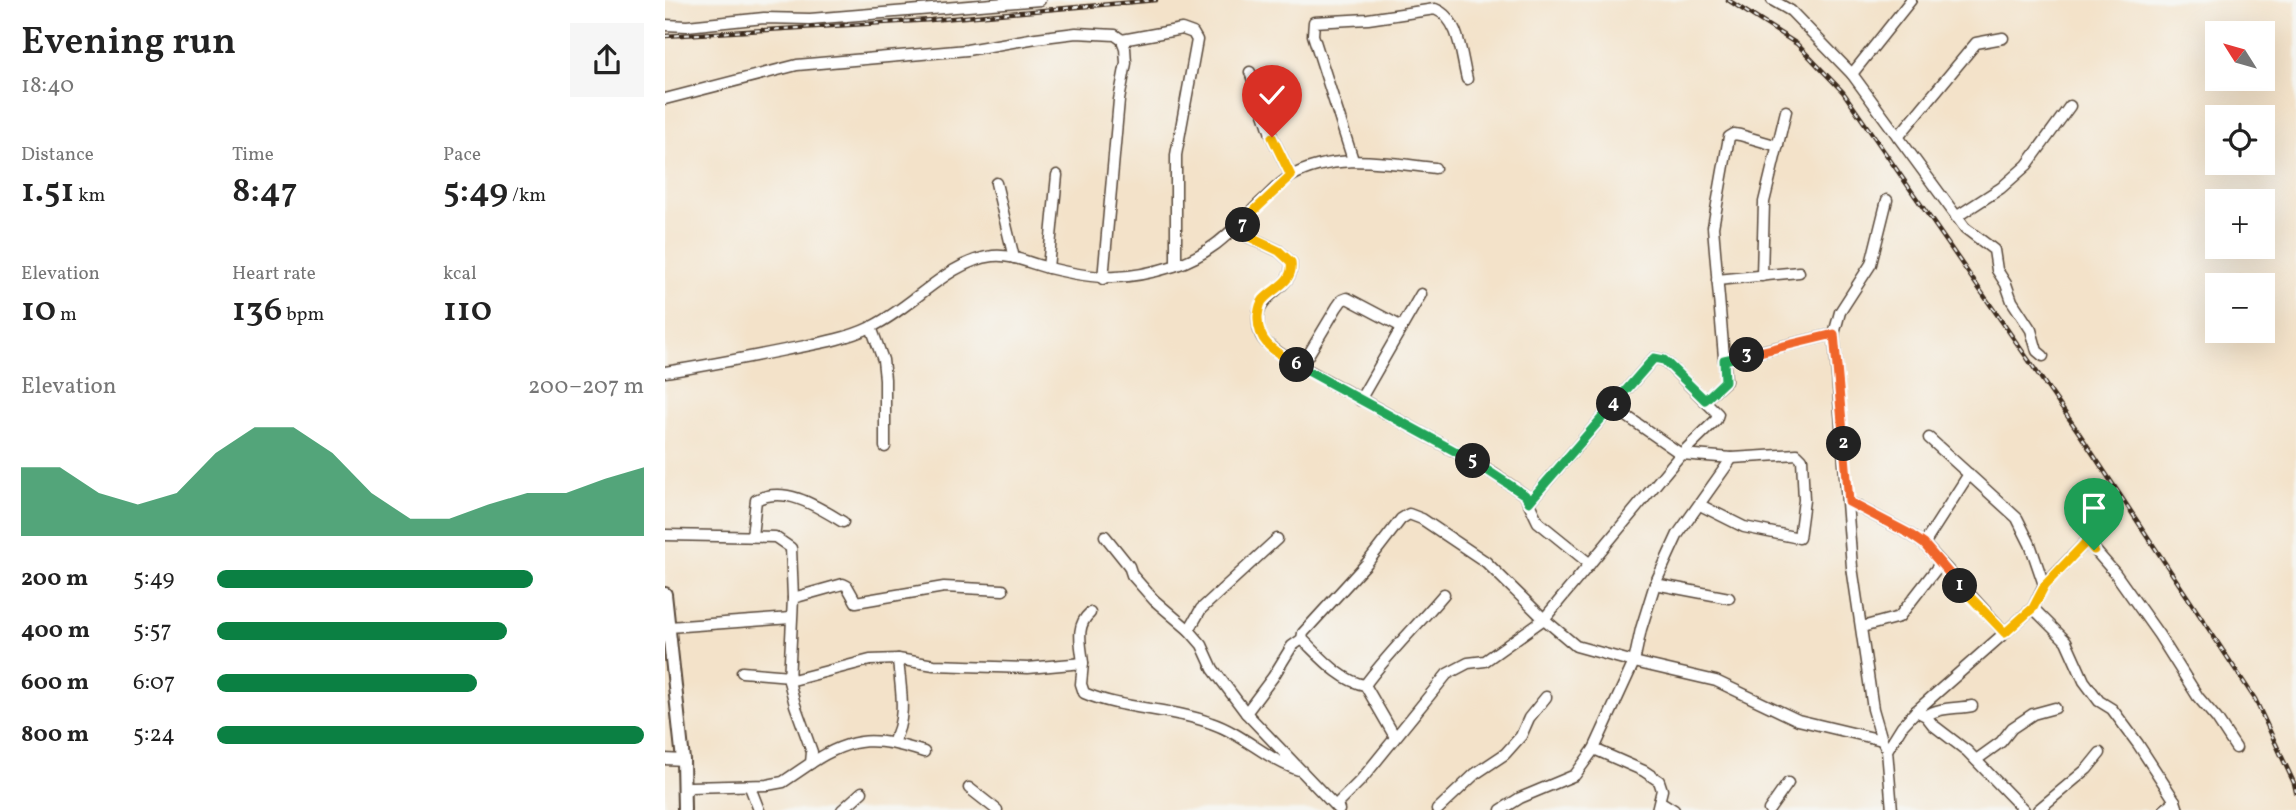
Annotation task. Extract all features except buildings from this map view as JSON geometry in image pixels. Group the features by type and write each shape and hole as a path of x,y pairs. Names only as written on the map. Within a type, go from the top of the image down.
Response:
{"main road":[{"path":"665,594 683,760 684,810"}],"street":[{"path":"665,25 687,26 764,18 810,19 1039,0"},
{"path":"1772,0 1791,11 1852,74 1956,217 1965,228 1994,250 1997,270 2006,284 2012,302 2031,330 2037,351 2043,356"},
{"path":"1852,74 1911,0"},
{"path":"1353,160 1313,34 1314,22 1368,19 1435,9 1449,18 1454,26 1467,79"},
{"path":"665,99 797,65 967,50 1076,33 1108,34 1122,40 1182,29 1193,33 1197,40 1176,155 1175,265"},
{"path":"1898,137 1976,43 2003,38"},
{"path":"1103,279 1119,100 1126,63 1122,40"},
{"path":"1250,72 1272,137 1291,176"},
{"path":"1956,217 2001,188 2027,165 2070,106"},
{"path":"1762,276 1764,202 1786,111"},
{"path":"1705,400 1725,381 1713,227 1729,137 1740,135 1778,146"},
{"path":"665,372 710,366 844,338 899,312 964,263 994,256 1014,258 1103,279 1136,276 1175,265 1210,250 1291,176 1314,167 1353,160 1435,167"},
{"path":"1048,268 1057,175"},
{"path":"996,183 1014,258"},
{"path":"1887,200 1871,264 1840,312 1834,334 1852,567 1873,709 1887,750 1892,810"},
{"path":"1243,221 1247,236 1279,251 1291,262 1291,274 1259,307 1258,332 1263,341 1301,367 1485,468 1525,495 1538,522 1590,564"},
{"path":"1717,279 1799,272"},
{"path":"1360,400 1422,294"},
{"path":"1301,367 1337,307 1347,298 1402,327"},
{"path":"871,327 884,370 885,447"},
{"path":"1724,360 1834,334"},
{"path":"1105,536 1132,575 1154,600 1202,645 1213,669 1246,713 1333,807 1361,780 1447,674 1468,663 1485,661 1544,619 1681,454 1716,420 1718,414 1664,360 1654,358 1529,502"},
{"path":"1612,406 1681,454 1732,457 1797,454 1802,459 1804,500 1799,538 1744,527 1700,505"},
{"path":"1929,438 2017,518 2031,544 2045,585"},
{"path":"1501,810 1520,798 1575,775 1594,749 1635,662 1641,629 1655,584 1678,534 1732,457"},
{"path":"1924,544 1969,474"},
{"path":"752,536 757,500 770,496 788,496 811,503 843,523"},
{"path":"1887,750 1902,726 1921,714 2033,608 2045,585 2087,541 2106,500"},
{"path":"1849,502 1924,544 2005,633"},
{"path":"1246,713 1292,646 1302,639 1303,633 1367,563 1401,519 1409,514 1486,562 1576,646 1716,681 1797,720 1882,740"},
{"path":"665,535 775,537 791,548 793,598 790,678 795,705 812,752 811,763"},
{"path":"1189,630 1195,615 1277,539"},
{"path":"2087,541 2115,573 2198,697 2236,748"},
{"path":"1862,627 1899,617 1940,564"},
{"path":"793,598 843,584 848,586 856,602 944,587 1003,590"},
{"path":"1655,584 1729,598"},
{"path":"1364,685 1444,594"},
{"path":"2033,608 2066,641 2084,681 2099,701 2112,709 2125,726 2176,806 2164,810"},
{"path":"1090,613 1080,626 1083,663 1081,684 1084,692 1210,722 1240,736 1288,767 1302,771"},
{"path":"669,627 791,618"},
{"path":"1302,639 1332,667 1356,684 1364,685"},
{"path":"742,672 790,678 870,660 898,659 935,665 1028,668 1083,663"},
{"path":"893,742 900,730 902,716 898,659"},
{"path":"1364,685 1395,737"},
{"path":"1437,810 1475,775 1506,754 1546,697"},
{"path":"1921,714 1972,706"},
{"path":"1976,760 2033,713 2055,708"},
{"path":"1921,714 1976,760 2024,810"},
{"path":"684,793 690,787 751,787 783,782 829,751 862,740 893,742 924,752"},
{"path":"1594,749 1644,771 1659,781 1662,790 1659,806 1674,810"},
{"path":"2038,810 2087,769 2100,753"},
{"path":"665,759 683,760"},
{"path":"1769,810 1788,783"},
{"path":"751,787 759,810"},
{"path":"969,788 997,810"},
{"path":"842,810 862,792"}],"railway":[{"path":"665,36 931,20 1156,0"},
{"path":"1728,0 1797,44 1843,92 2079,433 2255,699 2296,792"}],"route":[{"path":"1272,137 1291,176 1243,221 1244,232 1286,256 1292,267 1291,274 1282,286 1264,299 1259,307 1258,332 1263,341 1288,359 1485,468 1525,495 1529,502 1654,358 1664,360 1705,400 1720,389 1725,381 1724,360 1834,334 1849,502 1924,544 2005,633 2033,608 2045,585 2087,541 2094,550"}]}
